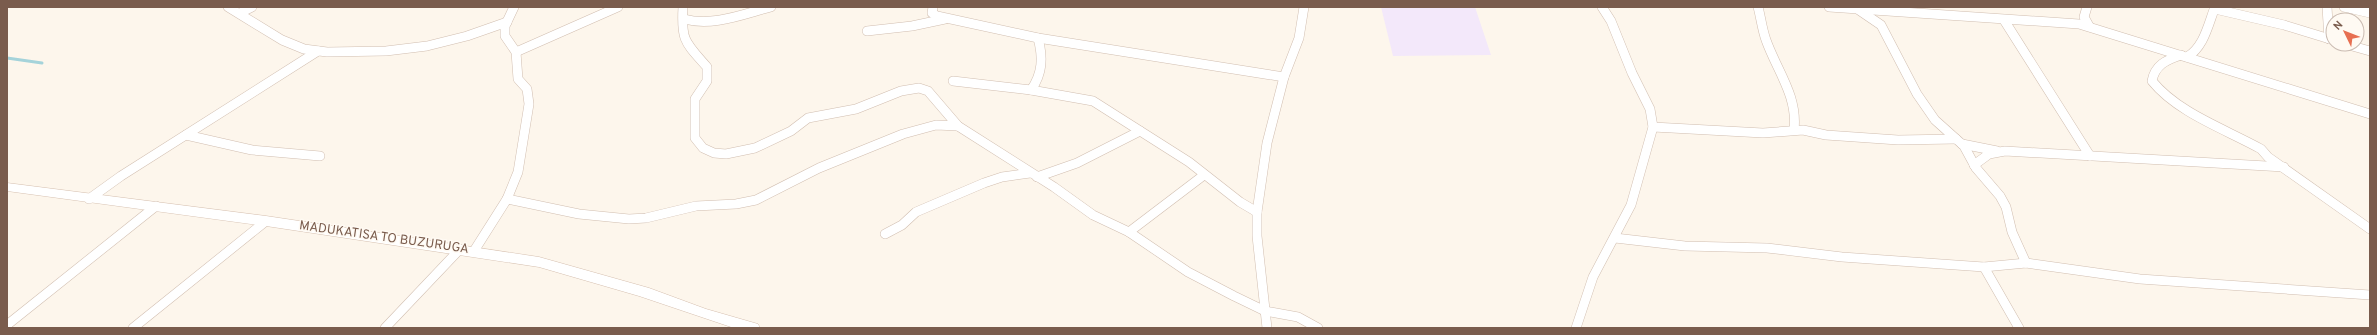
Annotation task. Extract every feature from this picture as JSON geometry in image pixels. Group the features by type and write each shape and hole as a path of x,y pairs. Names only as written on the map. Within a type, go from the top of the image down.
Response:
{"main road":[{"name":"MADUKATISA TO BUZURUGA","path":"7,187 89,199 156,206 266,221 381,239 474,251 539,262 583,274 753,328"}],"street":[{"path":"228,7 242,12 254,24 278,39 300,48 318,51 360,53 416,49 464,39 507,22"},
{"path":"242,12 252,7"},
{"path":"514,7 507,22 505,42 516,52"},
{"path":"516,52 618,7"},
{"path":"683,7 684,19 682,28 685,42 706,67 707,81 695,99 694,129 697,142 707,150 719,155 727,155 757,147 774,140 807,118 857,109 911,88 928,91 958,126 1093,215 1128,232 1188,272 1265,311 1298,317 1318,328"},
{"path":"684,19 694,23 707,22 771,7"},
{"path":"933,7 932,13 947,18 1038,38 1284,77"},
{"path":"1267,328 1257,236 1257,212 1266,150 1284,77 1299,38 1304,7"},
{"path":"1576,328 1593,277 1615,238 1631,205 1653,127 1650,108 1632,73 1611,21 1602,7"},
{"path":"1758,7 1766,40 1796,113 1794,130"},
{"path":"1829,7 2079,24 2370,114"},
{"path":"2087,7 2084,17 2089,26"},
{"path":"2344,7 2370,13"},
{"path":"1857,8 1881,25 1917,94 1934,120 1959,142 1974,165 2000,196 2006,207 2012,232 2026,263"},
{"path":"2325,38 2277,23 2215,8 2200,46 2196,52 2162,62 2153,73 2152,81 2155,86 2188,110 2250,142 2370,229"},
{"path":"1881,25 1892,11"},
{"path":"867,31 912,26 947,18"},
{"path":"2004,20 2090,156"},
{"path":"1031,90 1039,79 1042,69 1042,49 1038,38"},
{"path":"89,199 318,51"},
{"path":"474,251 507,199 518,172 528,118 527,89 518,79 515,58 516,52"},
{"path":"953,81 1031,90 1093,101 1189,162 1257,212"},
{"path":"507,199 580,214 629,219 646,218 696,206 736,204 756,200 819,168 902,134 936,126 958,126"},
{"path":"1653,127 1729,133 1763,133 1794,130 1898,140 1931,138 1959,142 1997,151 2284,167"},
{"path":"885,234 902,225 916,212 984,183 1002,177 1033,175 1075,166 1100,150 1140,131"},
{"path":"186,135 206,142 278,154 320,156"},
{"path":"1974,165 1989,154 1997,151"},
{"path":"1128,232 1204,174"},
{"path":"7,325 156,206"},
{"path":"133,328 266,221"},
{"path":"1615,238 1685,246 1767,248 1842,256 1984,267 2026,263 2140,280 2370,294"},
{"path":"385,328 460,249"},
{"path":"1984,267 2019,328"}],"shaded area":[{"path":"1381,7 1475,7 1491,55 1393,56"}],"waterway":[{"path":"7,58 42,63"}]}
